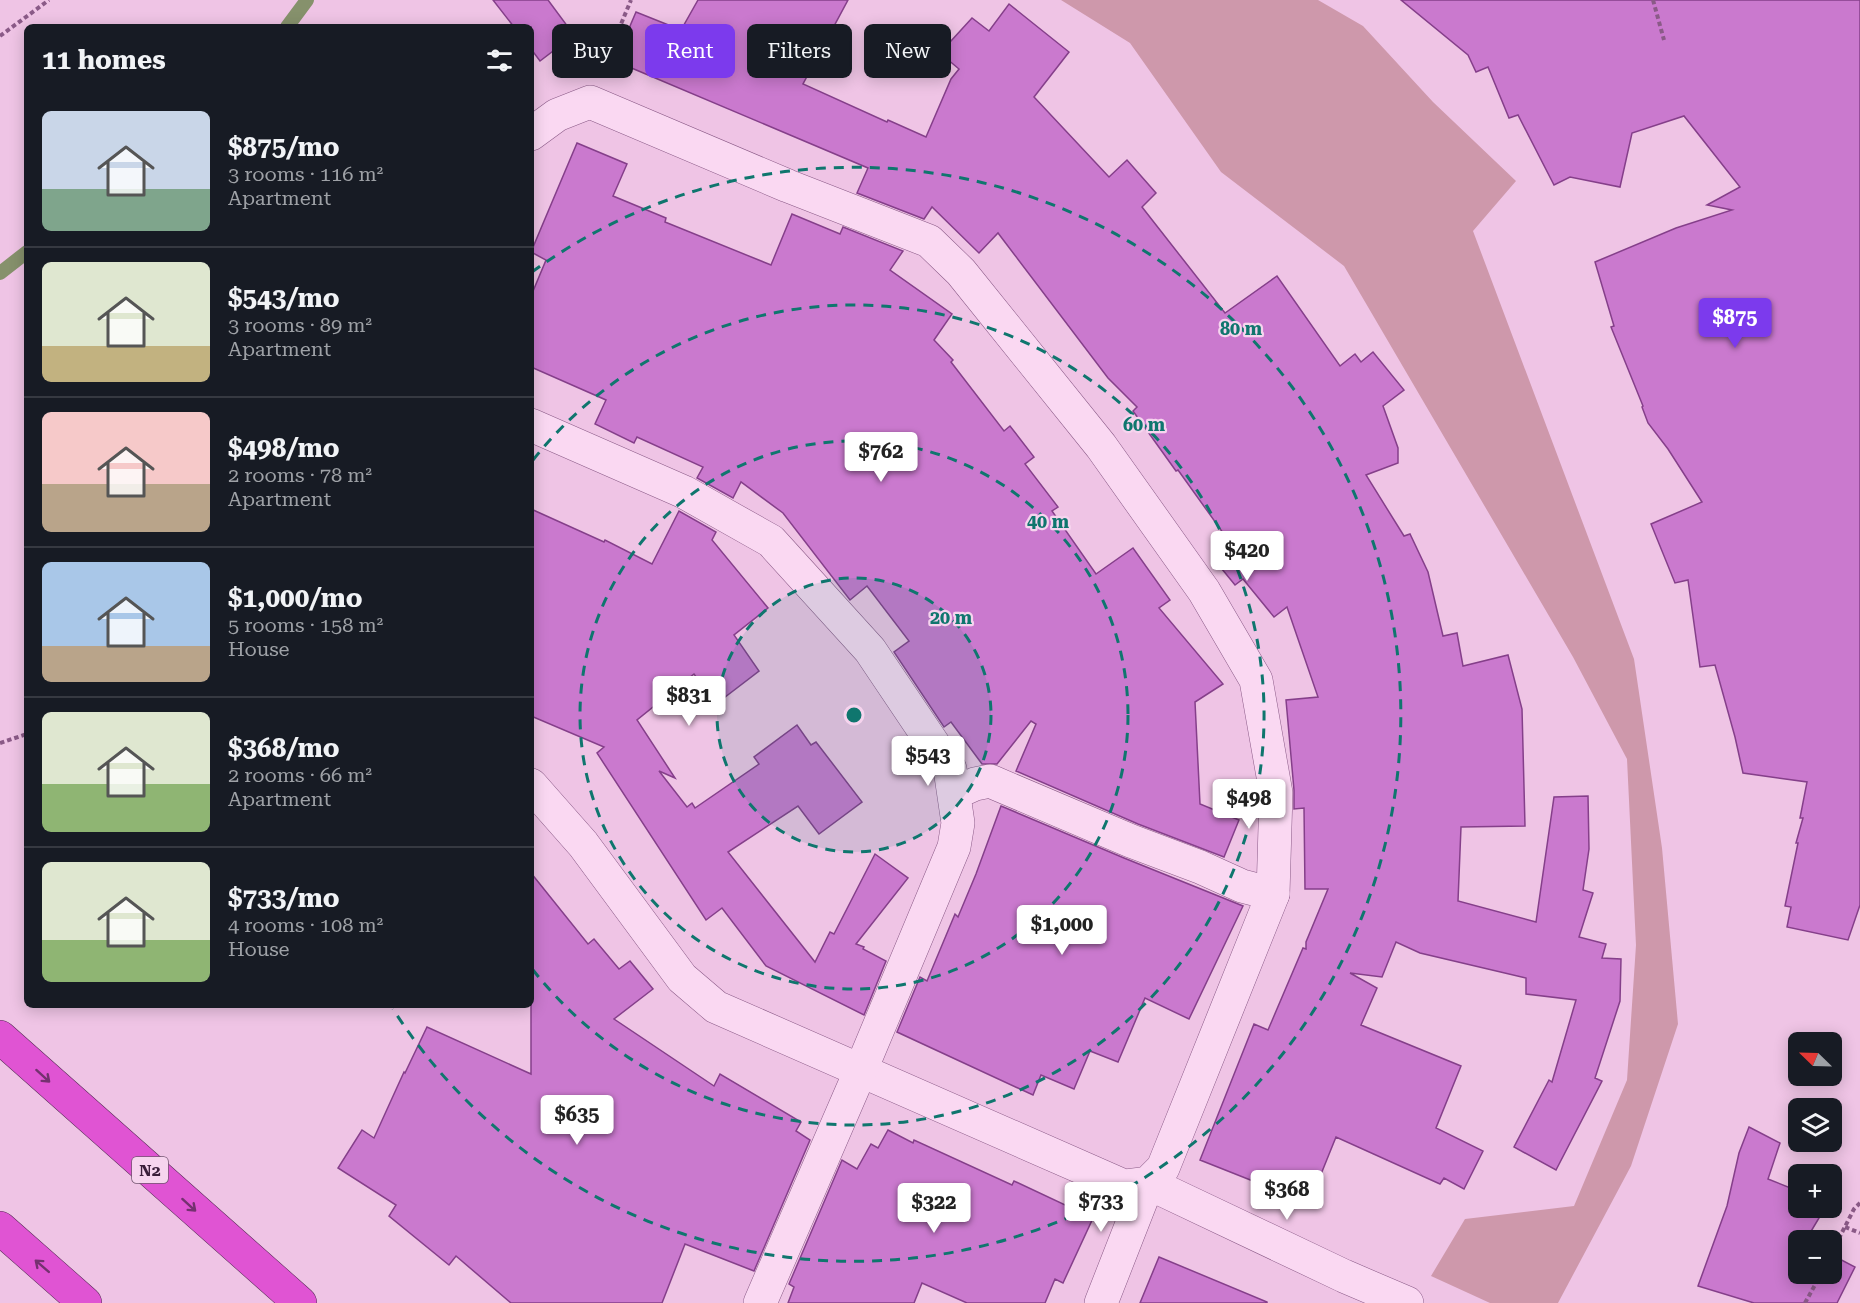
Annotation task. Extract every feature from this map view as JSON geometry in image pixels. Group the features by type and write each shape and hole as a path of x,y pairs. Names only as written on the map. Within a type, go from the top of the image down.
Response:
{"highway":[{"name":"N2","path":"0,1036 300,1303"},
{"path":"0,1228 85,1303"}],"street":[{"path":"534,132 557,115 590,102 788,186 929,241 961,272 1101,446 1204,591 1256,680 1276,793 1273,894 1163,1168 1148,1182 1101,1303"},
{"path":"534,426 684,492 771,541 870,650 950,769 958,822 954,847 760,1303"},
{"path":"955,793 975,784 990,781 1242,886 1273,894"},
{"path":"534,788 583,844 682,978 716,1007 1124,1186 1148,1182 1344,1276 1407,1303"}],"path":[{"path":"0,36 49,0"},
{"path":"590,102 631,0"},
{"path":"1653,0 1664,40"},
{"path":"0,743 24,735"},
{"path":"1842,1233 1854,1209 1860,1203"},
{"path":"1845,1227 1860,1233"},
{"path":"1805,1303 1815,1284"}],"shaded area":[{"path":"1061,0 1318,0 1363,26 1433,102 1516,181 1473,231 1634,659 1662,848 1678,1024 1631,1166 1558,1303 1490,1303 1431,1276 1465,1219 1574,1206 1627,1080 1636,945 1627,759 1573,657 1344,266 1221,172 1130,43"}],"building":[{"path":"493,0 548,0 566,24 552,24 552,52 540,61 534,53 534,24 512,24"},
{"path":"698,0 848,0 835,24 747,24 747,78 806,78 803,84 926,137 951,79 959,69 951,62 951,41 972,18 989,31 1009,4 1069,52 1034,97 1109,177 1127,160 1156,193 1142,207 1225,313 1277,276 1340,366 1355,354 1361,362 1373,352 1404,390 1383,406 1398,448 1398,463 1366,475 1404,536 1410,534 1428,572 1443,636 1457,633 1463,666 1508,655 1522,709 1525,826 1461,827 1458,901 1536,922 1554,797 1588,796 1589,849 1583,890 1593,893 1579,937 1606,944 1602,958 1621,959 1620,1001 1595,1078 1602,1081 1556,1170 1514,1147 1549,1080 1552,1082 1576,1000 1526,994 1526,978 1420,953 1396,942 1382,977 1350,973 1377,988 1361,1025 1461,1066 1436,1128 1483,1151 1464,1189 1444,1178 1440,1184 1336,1137 1317,1184 1299,1177 1296,1187 1267,1176 1263,1185 1200,1160 1254,1024 1268,1030 1303,948 1306,949 1306,942 1328,889 1305,889 1304,808 1294,809 1286,700 1318,697 1287,607 1274,617 1243,579 1235,585 1213,558 1231,544 1133,411 1137,407 1108,378 998,233 979,253 932,207 924,219 857,193 868,168 655,78 735,78 735,24 684,24"},
{"path":"1401,0 1860,0 1860,905 1848,940 1787,927 1791,907 1785,906 1798,843 1796,843 1803,818 1800,818 1807,782 1743,773 1715,665 1700,667 1688,580 1675,583 1651,524 1702,502 1668,449 1648,423 1611,327 1614,326 1595,262 1676,228 1732,210 1707,205 1740,187 1684,116 1632,133 1620,187 1570,177 1554,185 1518,115 1509,118 1488,67 1476,72 1468,55"},
{"path":"636,12 666,24 645,24 645,74 633,69 633,24 631,24"},
{"path":"577,143 627,164 613,196 666,218 665,222 771,265 792,214 840,234 843,227 903,251 890,270 952,314 934,340 953,360 951,362 1004,431 1010,426 1034,457 1025,464 1058,507 1052,511 1096,574 1133,548 1170,600 1159,608 1223,684 1195,702 1200,804 1239,820 1224,857 1138,824 1016,771 1036,724 1031,721 997,764 982,764 951,722 944,727 894,652 909,641 867,586 850,600 783,513 741,482 733,498 697,478 703,467 637,437 634,443 595,424 606,400 534,368 534,289 546,260 534,254 534,245"},
{"path":"534,510 604,542 605,540 652,564 679,511 716,532 712,540 768,608 734,635 759,671 716,704 694,674 637,720 675,778 659,771 687,807 692,803 695,808 759,764 754,757 797,725 811,745 816,742 862,802 819,834 798,806 728,852 815,962 830,932 834,934 875,854 908,878 856,944 886,961 864,1015 766,966 722,908 706,920 597,753 604,747 534,717"},
{"path":"1001,806 1243,906 1189,1019 1145,998 1118,1062 1090,1051 1074,1089 1041,1075 1033,1095 897,1032 920,977 927,981 955,914 958,917"},
{"path":"534,877 588,944 594,939 619,969 630,961 653,989 614,1019 714,1086 720,1074 801,1122 796,1131 810,1140 754,1271 685,1244 662,1303 511,1303 456,1256 449,1265 389,1216 396,1205 338,1168 362,1130 374,1138 427,1027 531,1074 531,1008 534,1008"},
{"path":"1749,1127 1780,1143 1768,1179 1788,1187 1788,1218 1819,1218 1812,1230 1788,1230 1788,1284 1842,1284 1842,1260 1855,1267 1837,1303 1754,1303 1698,1286 1727,1206 1739,1153"},
{"path":"888,1130 1012,1185 1014,1181 1093,1218 1063,1283 1055,1279 1045,1303 967,1303 922,1283 914,1303 788,1303 794,1287 789,1284 842,1160 857,1169 871,1144 878,1148"},
{"path":"1159,1257 1267,1302 1267,1303 1140,1303"}],"waterway":[{"path":"289,24 307,0"},
{"path":"0,273 24,254"}]}
